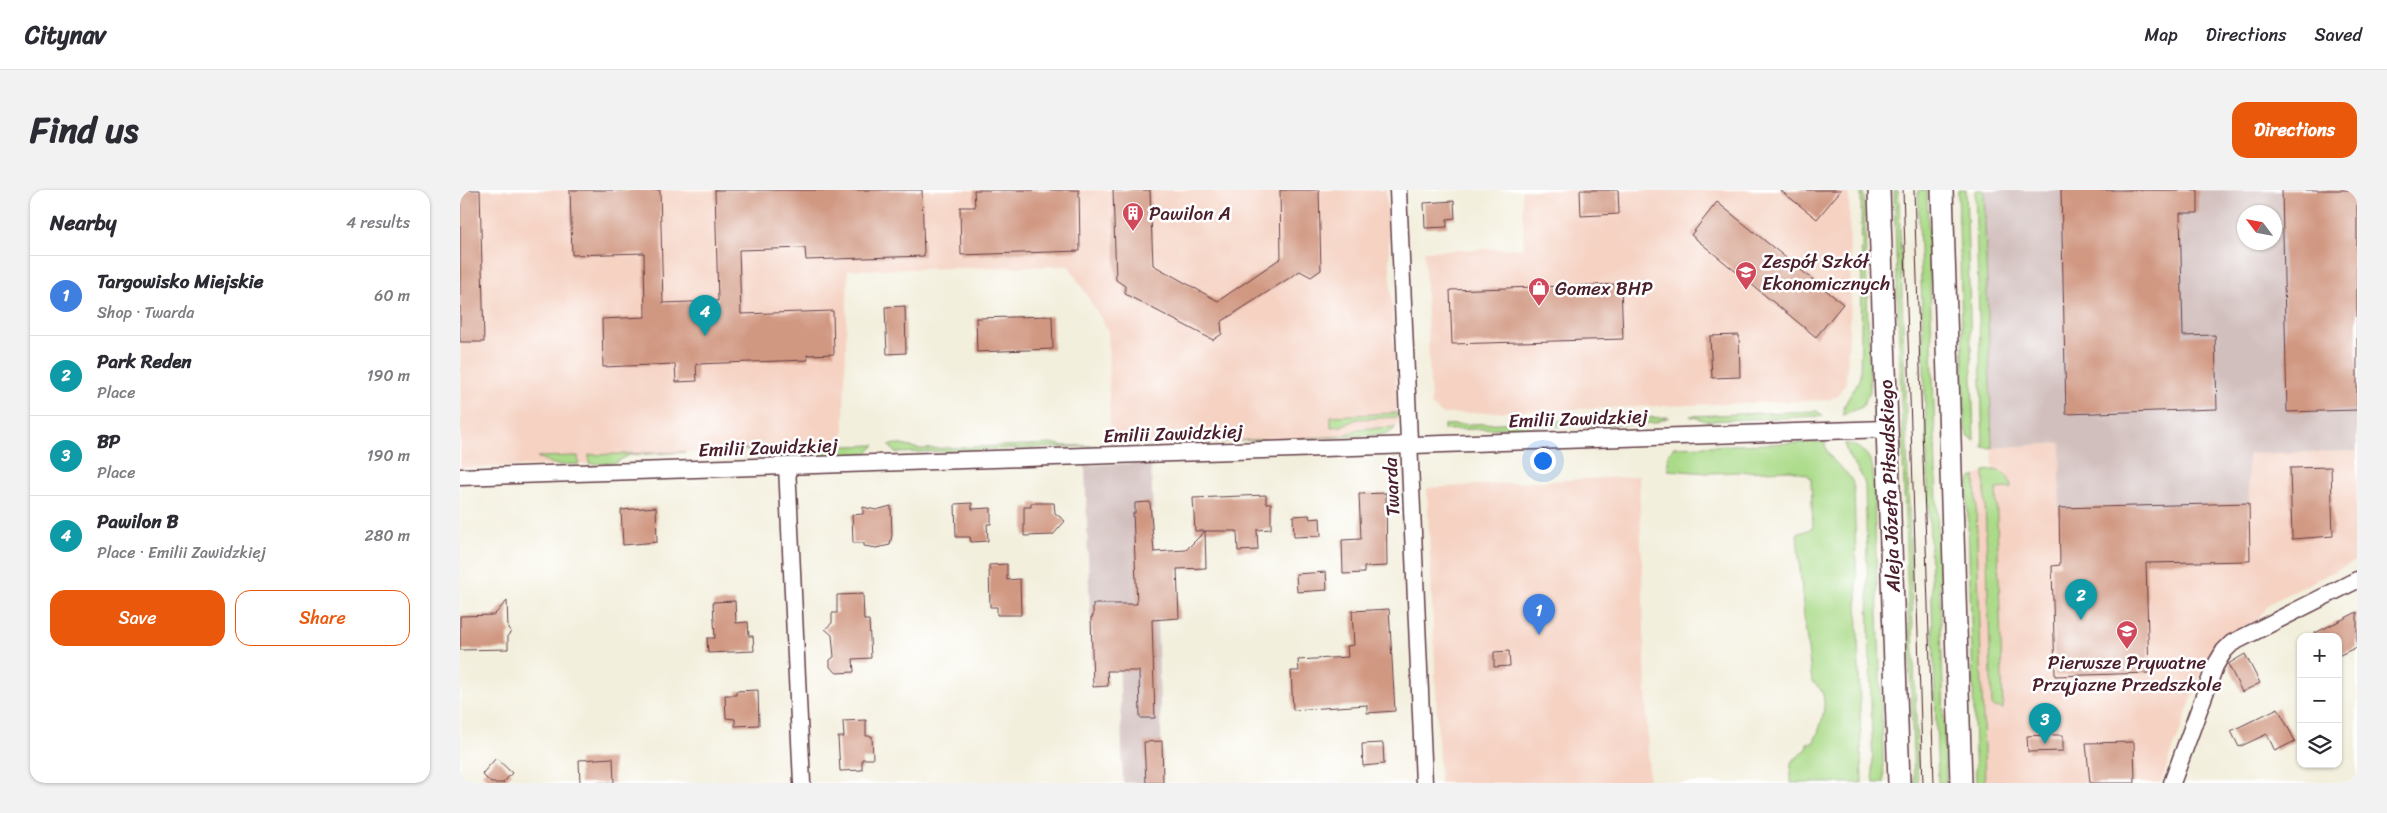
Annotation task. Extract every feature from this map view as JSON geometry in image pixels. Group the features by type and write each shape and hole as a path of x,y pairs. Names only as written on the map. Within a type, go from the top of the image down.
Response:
{"street":[{"name":"Twarda","path":"1398,190 1424,783"},
{"name":"Aleja Józefa Piłsudskiego","path":"1878,190 1899,783"},
{"path":"1942,190 1961,783"},
{"name":"Emilii Zawidzkiej","path":"460,477 1887,429"},
{"path":"787,466 802,783"},
{"path":"2172,783 2215,666 2224,651 2232,643 2357,580"}],"shaded area":[{"path":"460,190 1386,190 1398,423 1391,432 1380,435 1110,445 1108,330 1069,266 848,270 843,455 803,457 785,449 629,455 615,463 460,468"},
{"path":"1522,190 1849,190 1851,303 1846,383 1837,396 1829,400 1442,414 1431,405 1424,251 1524,248"},
{"path":"1984,190 2357,190 2357,451 2248,454 2249,503 2059,508 2061,443 1992,448"},
{"path":"2062,443 2059,508 2249,503 2247,454 2357,451 2357,560 2270,603 2257,620 2220,640 2201,674 2161,783 1976,783 1968,483 1975,476 1993,469 1992,448"},
{"path":"1151,463 1163,783 1123,783 1118,617 1090,617 1085,465"},
{"path":"1639,476 1649,783 1440,783 1427,488"}],"green space":[{"path":"1861,190 1863,190 1864,198 1870,391 1862,407 1843,415 1847,400 1860,376 1862,289"},
{"path":"1894,190 1898,190 1899,203 1918,783 1914,783"},
{"path":"1918,190 1927,190 1946,783 1938,783"},
{"path":"1958,190 1966,190 1974,441 1968,436 1965,429"},
{"path":"1975,190 1984,190 1992,448 1983,447"},
{"path":"1817,411 1823,416 1707,421 1690,416"},
{"path":"1397,413 1399,417 1357,419 1341,426 1331,427 1331,416"},
{"path":"1669,417 1654,423 1444,430 1444,425"},
{"path":"1396,427 1391,432 1380,435 1342,437 1358,429"},
{"path":"1825,442 1829,455 1852,480 1854,487 1862,783 1791,783 1791,762 1806,750 1807,743 1813,743 1821,724 1824,709 1821,690 1812,682 1797,534 1813,528 1811,479 1808,475 1791,470 1709,473 1668,470 1668,454 1674,447"},
{"path":"1845,443 1855,446 1864,452 1870,460 1873,470 1884,783 1874,783 1873,774 1865,485 1848,455"},
{"path":"897,444 920,449 1056,444 1064,446 1096,446 895,453 889,445"},
{"path":"875,445 866,454 803,457 785,449 699,451"},
{"path":"685,452 629,455 615,463 589,464 589,455"},
{"path":"578,456 579,464 556,465 537,457"},
{"path":"1993,470 2006,475 2011,488 1996,489 2003,709 1992,706 1984,471"},
{"path":"1975,476 1985,783 1976,783 1967,490 1969,480"}],"building":[{"path":"460,190 480,190 484,342 460,342"},
{"path":"570,190 660,190 663,303 718,301 715,190 922,190 924,256 806,260 805,248 739,250 741,314 833,311 834,354 807,355 808,360 696,364 697,381 676,382 675,364 603,367 602,319 645,317 644,253 572,255"},
{"path":"974,190 1079,190 1080,251 961,255 960,207 975,207"},
{"path":"1113,190 1150,190 1153,265 1218,301 1281,258 1280,190 1319,190 1321,270 1311,277 1300,271 1221,322 1222,334 1213,340 1125,294 1125,286 1116,280"},
{"path":"1580,190 1618,190 1619,214 1581,216"},
{"path":"1780,190 1841,190 1817,219"},
{"path":"2061,190 2198,190 2198,213 2180,213 2183,336 2215,335 2217,409 2066,414"},
{"path":"2282,190 2357,190 2357,410 2287,412"},
{"path":"1454,201 1455,218 1447,219 1447,227 1425,228 1424,203"},
{"path":"1717,202 1843,304 1816,337 1691,235"},
{"path":"1621,284 1623,339 1452,344 1450,290"},
{"path":"905,306 906,353 887,354 885,307"},
{"path":"1052,316 1053,349 977,352 976,318"},
{"path":"1739,335 1740,377 1712,378 1710,336"},
{"path":"2331,467 2333,536 2292,539 2290,468"},
{"path":"1386,493 1387,566 1364,567 1364,573 1343,574 1342,540 1361,539 1359,494"},
{"path":"1266,495 1266,503 1271,503 1271,529 1257,530 1258,550 1238,551 1237,531 1195,531 1193,498"},
{"path":"1150,502 1154,552 1186,550 1205,531 1206,568 1177,569 1179,618 1152,620 1155,718 1140,718 1139,671 1107,671 1108,686 1093,687 1091,617 1093,617 1093,604 1137,604 1133,513 1135,513 1135,503"},
{"path":"972,503 972,509 991,508 991,524 987,524 988,541 971,542 970,537 956,537 955,504"},
{"path":"1031,503 1054,503 1055,513 1065,521 1053,535 1024,536 1024,507 1031,507"},
{"path":"2249,503 2250,561 2146,563 2149,673 2055,676 2052,566 2060,565 2059,508"},
{"path":"891,506 892,535 890,545 876,548 864,546 864,543 853,543 852,515 863,514 863,507 876,510"},
{"path":"656,507 657,542 623,545 621,510"},
{"path":"1309,515 1310,519 1320,518 1321,536 1294,537 1293,516"},
{"path":"1007,564 1007,580 1020,579 1021,615 997,615 997,607 990,607 989,565"},
{"path":"1326,572 1327,590 1297,592 1296,574"},
{"path":"863,594 864,620 869,620 871,658 853,659 854,672 837,673 830,667 830,660 834,657 832,635 825,629 832,623 832,613 837,613 837,595"},
{"path":"507,601 508,628 511,632 508,635 508,649 460,650 460,616 494,615"},
{"path":"735,601 736,623 748,622 749,636 753,636 754,651 708,653 707,638 715,638 713,602"},
{"path":"1389,609 1395,711 1367,713 1367,705 1293,710 1291,671 1299,671 1298,660 1348,657 1347,646 1354,645 1352,611"},
{"path":"2357,612 2357,647 2342,654 2342,633 2315,633"},
{"path":"1509,651 1510,666 1494,667 1494,652"},
{"path":"2245,654 2260,683 2242,692 2228,664"},
{"path":"758,690 759,725 735,726 735,719 726,718 725,695 736,695 736,691"},
{"path":"2278,708 2295,741 2275,751 2267,734 2239,747 2231,731"},
{"path":"866,720 866,736 872,736 873,759 862,759 862,770 840,771 838,737 844,737 843,721"},
{"path":"2063,735 2063,751 2028,752 2027,736"},
{"path":"1162,741 1163,783 1146,783 1144,742"},
{"path":"2134,742 2135,783 2090,783 2086,743"},
{"path":"1383,743 1384,764 1363,766 1362,744"},
{"path":"496,758 512,773 503,783 491,783 482,774"},
{"path":"613,758 614,783 580,783 579,760"}],"tram line":[{"path":"1903,190 1923,783"},
{"path":"1914,190 1934,783"}],"place":[{"name":"Pawilon A","path":"1133,232"},
{"name":"Zespół Szkół Ekonomicznych","path":"1746,291"},
{"name":"Gomex BHP","path":"1539,307"},
{"name":"Pawilon B","path":"705,336"},
{"name":"Park Reden","path":"2081,620"},
{"name":"Targowisko Miejskie","path":"1539,635"},
{"name":"Pierwsze Prywatne Przyjazne Przedszkole","path":"2127,650"},
{"name":"BP","path":"2045,744"}]}
